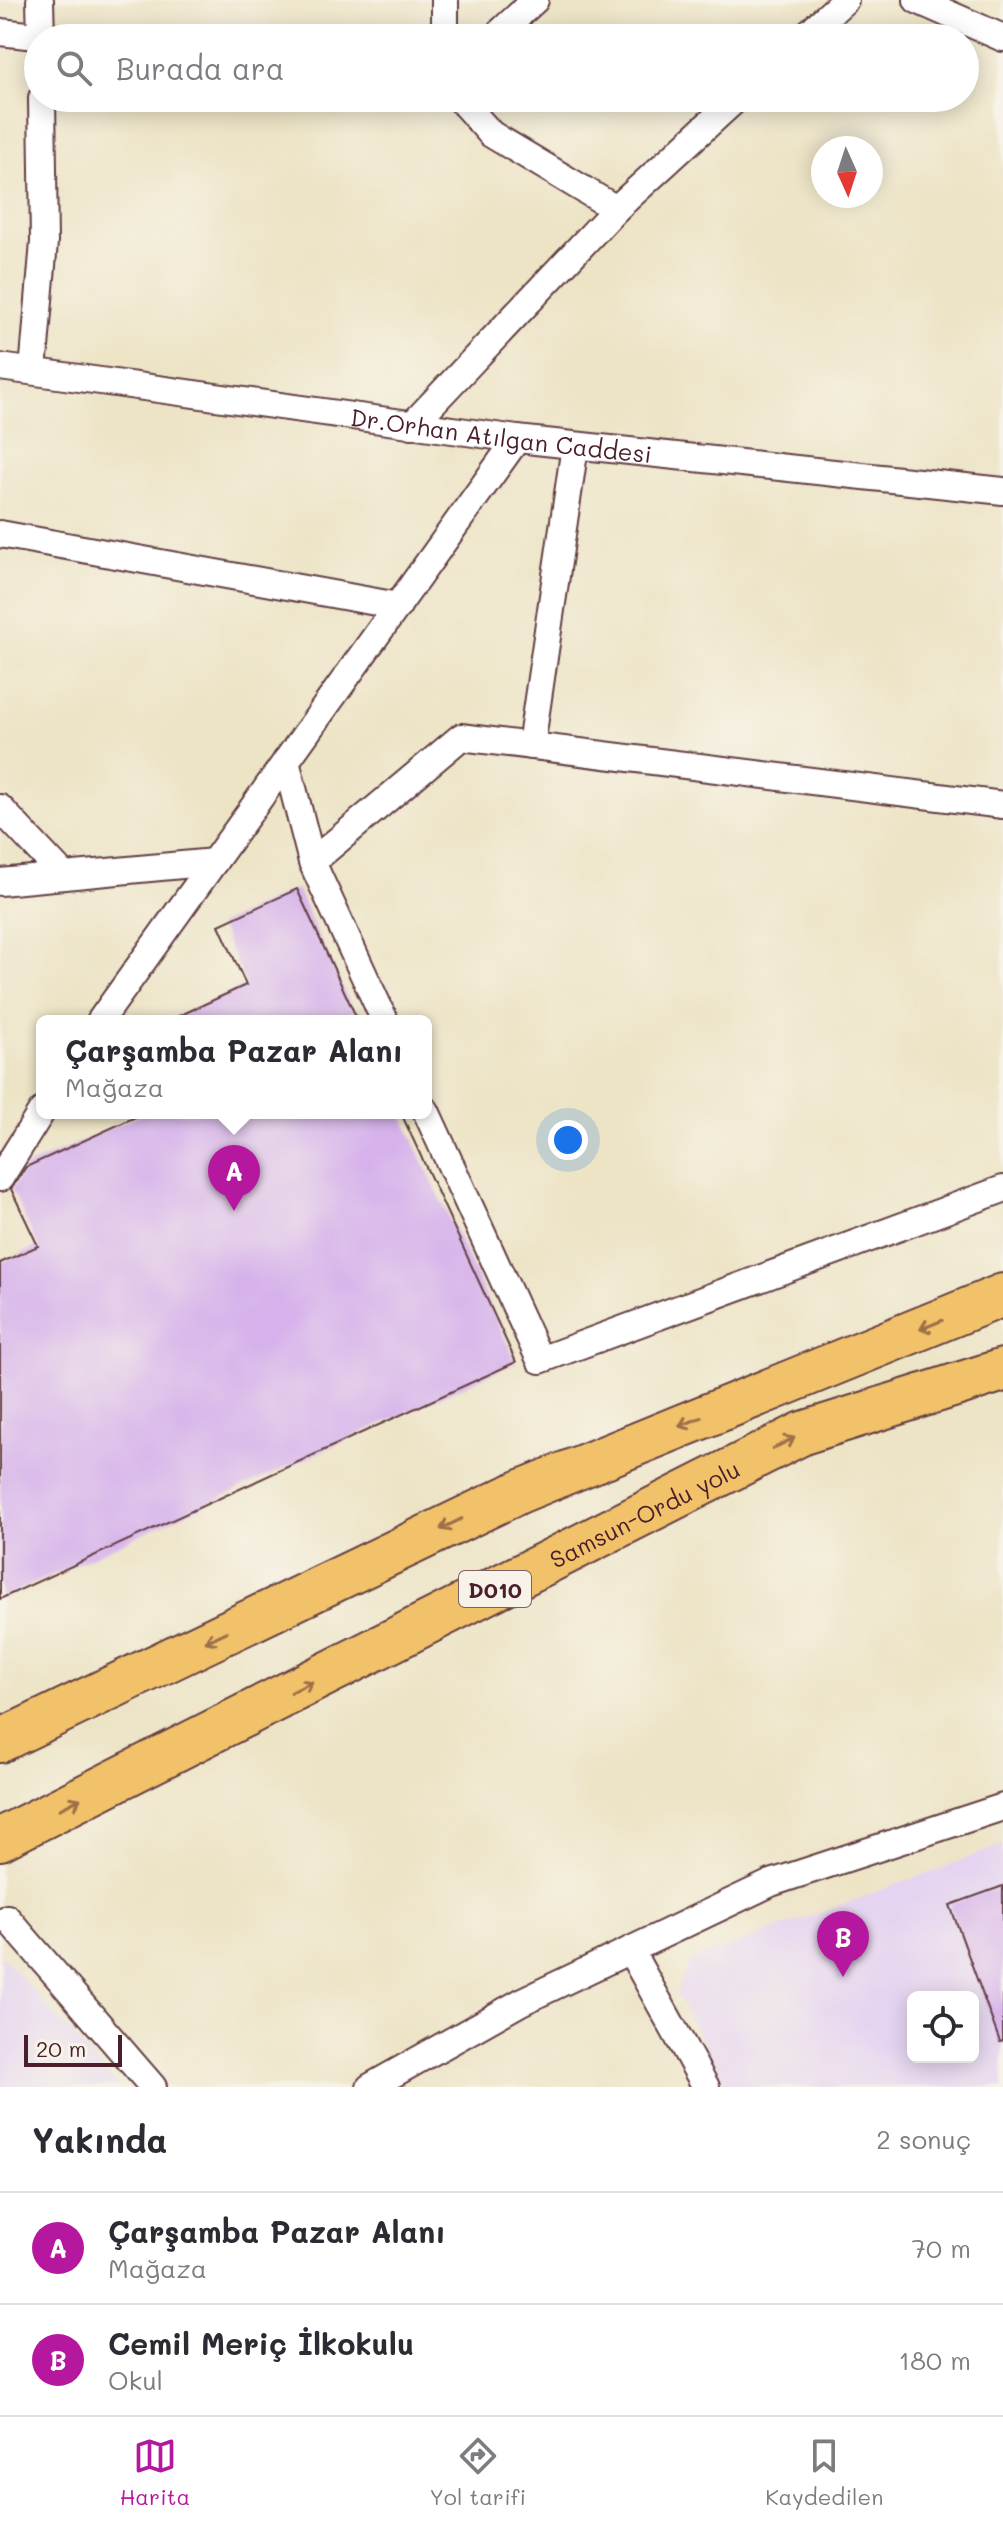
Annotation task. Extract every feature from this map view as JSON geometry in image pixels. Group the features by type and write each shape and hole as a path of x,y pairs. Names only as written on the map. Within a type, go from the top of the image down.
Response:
{"highway":[{"path":"0,1741 519,1492 1003,1295"},
{"name":"Samsun-Ordu yolu","path":"0,1839 803,1433 1003,1370"}],"street":[{"path":"40,0 43,24"},
{"path":"445,0 445,24"},
{"path":"509,24 535,0"},
{"path":"818,24 845,0"},
{"path":"917,0 971,24"},
{"path":"979,27 1003,38"},
{"path":"0,32 24,35"},
{"path":"33,371 44,242 42,112"},
{"path":"471,112 491,134 616,209"},
{"path":"412,425 616,209 722,112"},
{"name":"Dr.Orhan Atılgan Caddesi","path":"0,367 517,439 1003,491"},
{"path":"104,1015 517,439"},
{"path":"531,746 575,446"},
{"path":"0,534 398,606"},
{"path":"312,862 461,737 1003,805"},
{"path":"286,761 312,862 382,1015"},
{"path":"0,808 64,876"},
{"path":"0,882 214,862"},
{"path":"0,1178 37,1119"},
{"path":"430,1119 540,1360 1003,1189"},
{"path":"370,2087 521,2002 771,1883 1003,1807"},
{"path":"7,1918 153,2087"},
{"path":"630,1950 706,2087"}],"shaded area":[{"path":"1003,1845 1003,2087 728,2087 676,1994 690,1961"},
{"path":"0,1954 119,2087 0,2087"}],"building":[{"path":"297,889 355,1015 181,1015 246,985 219,925"},
{"path":"131,1119 404,1119 516,1362 0,1599 0,1263 38,1246 11,1189 26,1167"},
{"path":"1003,1886 1003,2041 1000,2042 950,1905"}],"place":[{"name":"Çarşamba Pazar Alanı","path":"234,1211"},
{"name":"Cemil Meriç İlkokulu","path":"843,1977"}]}
